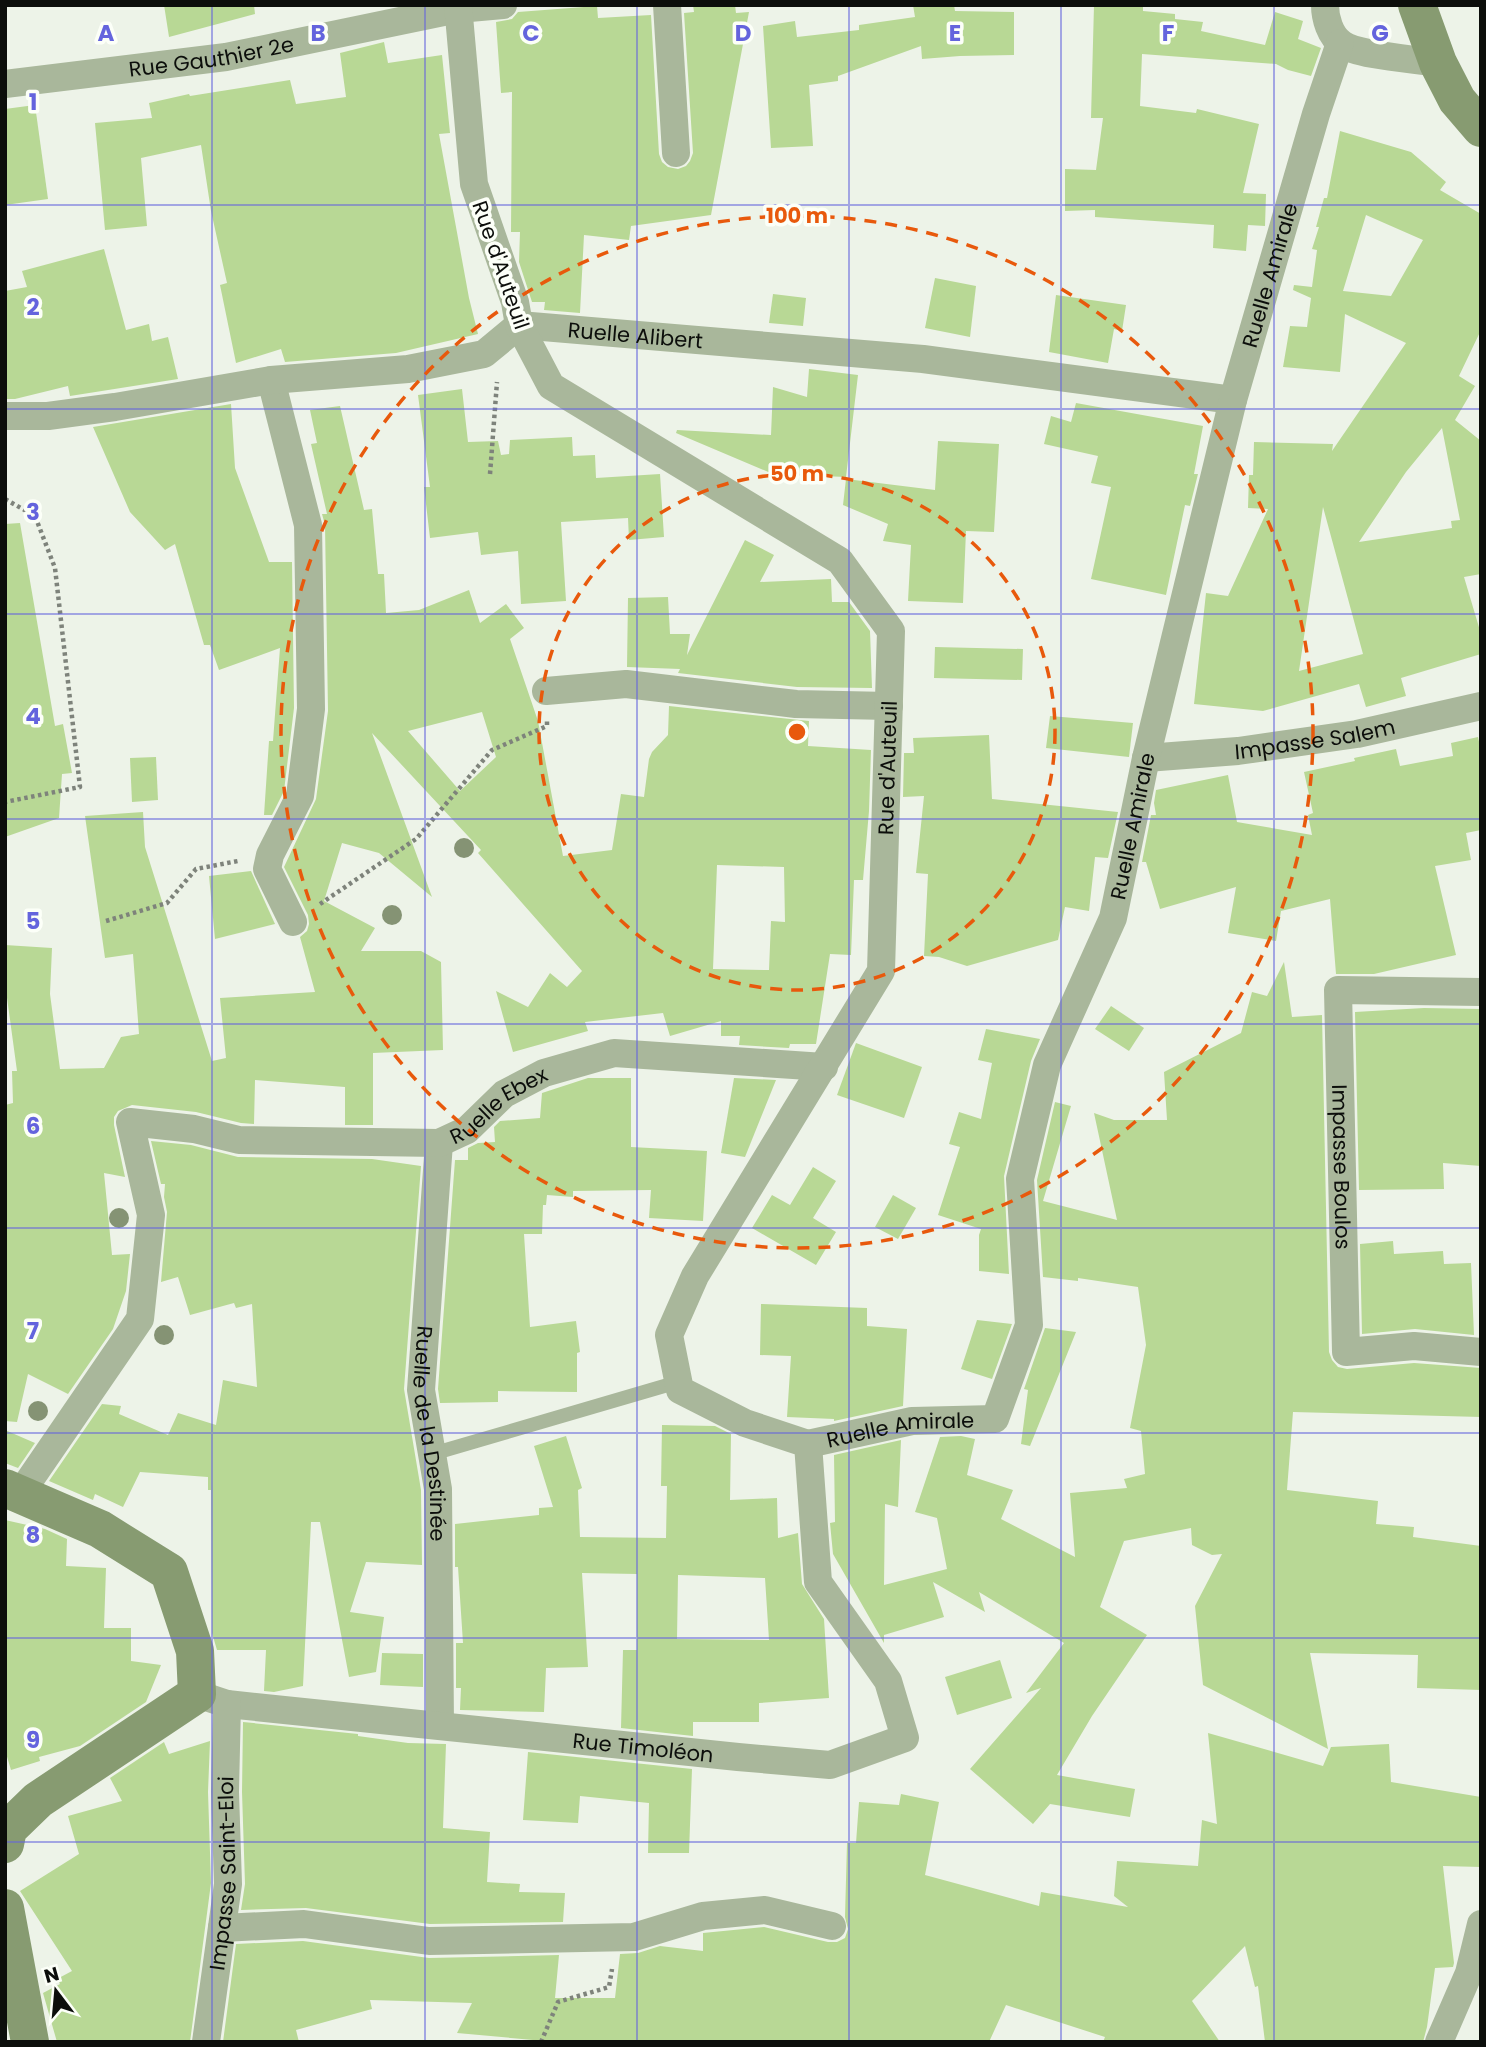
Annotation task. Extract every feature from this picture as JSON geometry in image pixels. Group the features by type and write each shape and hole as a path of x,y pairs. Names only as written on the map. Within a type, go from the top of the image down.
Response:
{"street":[{"name":"Rue Gauthier 2e","path":"5,84 226,57 458,7 503,5"},
{"path":"667,5 676,153"},
{"path":"1325,5 1325,16 1340,43 1355,50 1438,63"},
{"path":"1417,5 1438,63 1457,100 1481,128"},
{"name":"Rue d'Auteuil","path":"458,7 474,184 515,302 519,325 551,386 840,561 891,631 881,971 695,1276 669,1335 678,1382"},
{"name":"Ruelle Amirale","path":"808,1444 912,1422 995,1419 1029,1325 1020,1180 1046,1065 1113,918 1146,758 1233,400 1316,114 1340,43"},
{"path":"5,416 48,416 271,380 408,369 484,354 519,325"},
{"name":"Ruelle Alibert","path":"519,325 923,359 1233,400"},
{"path":"271,380 308,525 310,709 300,796 270,855 267,869 293,922"},
{"path":"546,691 626,684 796,704 889,706"},
{"name":"Impasse Salem","path":"1146,758 1238,751 1357,734 1481,706"},
{"name":"Impasse Boulos","path":"1481,992 1338,990 1346,1352 1414,1346 1481,1352"},
{"name":"Ruelle Ebex","path":"12,1491 140,1319 150,1215 130,1122 194,1129 239,1140 439,1143 467,1130 504,1094 544,1073 614,1053 824,1067"},
{"name":"Ruelle de la Destinée","path":"439,1143 421,1390 438,1489 440,1725"},
{"path":"678,1382 680,1390 745,1423 808,1444"},
{"name":"Rue Timoléon","path":"212,1699 738,1758 830,1765 905,1738 888,1681 818,1582 808,1444"},
{"path":"5,1844 8,1829 38,1800 212,1699 169,1572 100,1529 12,1491"},
{"name":"Impasse Saint-Eloi","path":"206,2042 228,1884 225,1791 212,1699"},
{"path":"5,1908 30,2042"},
{"path":"222,1928 304,1924 429,1941 634,1937 703,1916 765,1910 832,1926"},
{"path":"1439,2042 1469,1973 1481,1924"}],"lane":[{"path":"432,1454 678,1382"}],"path":[{"path":"491,474 496,385 519,325"},
{"path":"5,499 34,516 55,568 80,787 5,802"},
{"path":"293,922 416,839 492,750 547,726 546,691"},
{"path":"106,921 167,903 196,869 270,855"},
{"path":"541,2042 558,2002 610,1987 618,1937"}],"building":[{"path":"164,5 254,5 255,14 169,37"},
{"path":"693,5 735,5 736,13 749,12 711,215 631,226 629,240 584,235 580,313 544,310 545,302 532,302 519,262 520,232 511,232 512,92 501,93 496,22 512,19 518,12 597,6 598,18 651,15 659,154 668,167 678,169 686,166 693,153 684,13 694,12"},
{"path":"913,5 954,5 955,11 1014,12 1014,55 922,59 921,46 838,76 838,81 809,85 813,146 771,148 763,26 795,21 797,37 859,30 859,25 915,17"},
{"path":"1094,5 1143,5 1143,11 1175,14 1175,19 1203,22 1201,31 1265,45 1275,12 1303,21 1298,39 1321,48 1311,76 1276,64 1142,54 1140,106 1196,113 1197,109 1259,124 1243,193 1266,194 1265,226 1248,225 1246,251 1213,248 1214,225 1095,217 1095,210 1065,211 1065,169 1096,170 1103,118 1091,118"},
{"path":"384,42 388,63 442,55 450,133 439,134 478,334 396,353 285,362 281,349 236,363 220,285 227,283 211,211 201,145 141,158 147,226 105,230 95,123 152,118 149,103 189,94 190,96 290,80 296,104 346,97 340,53"},
{"path":"35,105 48,199 5,205 5,109"},
{"path":"1340,131 1411,152 1446,182 1440,190 1481,214 1481,330 1459,376 1475,386 1455,420 1481,441 1481,574 1464,577 1481,634 1481,654 1401,678 1406,696 1366,707 1359,684 1263,711 1194,704 1206,593 1228,596 1268,509 1248,508 1254,442 1333,444 1332,451 1406,343 1345,314 1340,372 1283,367 1290,326 1307,327 1311,298 1293,290 1294,285 1312,287 1317,250 1312,249 1324,198 1327,198","holes":["1366,215 1423,240 1391,296 1343,291","1442,428 1460,520 1451,521 1452,528 1359,542 1406,472","1323,507 1363,654 1299,671"]},
{"path":"104,249 126,330 149,324 152,341 168,337 178,379 70,396 68,386 5,399 5,291 27,287 22,271"},
{"path":"935,278 976,286 970,337 925,328"},
{"path":"773,294 806,298 803,326 769,323"},
{"path":"1056,295 1126,305 1122,331 1114,329 1108,363 1049,352"},
{"path":"809,369 858,375 846,477 773,474 676,433 677,430 771,435 773,387 807,397"},
{"path":"462,389 468,442 498,441 501,455 509,454 510,440 572,437 573,456 595,455 596,478 660,474 664,537 629,540 628,518 561,522 566,601 521,604 518,551 481,555 478,532 430,538 424,487 430,487 418,395"},
{"path":"1076,403 1203,426 1194,474 1198,474 1190,506 1185,505 1166,595 1091,579 1111,487 1091,483 1098,456 1044,444 1051,416 1071,422"},
{"path":"231,404 235,468 269,562 292,562 294,708 284,791 272,815 264,815 280,648 219,670 210,645 204,645 175,544 165,550 130,512 93,427"},
{"path":"340,406 364,510 372,509 378,574 384,574 386,613 419,610 469,590 480,623 506,604 524,628 510,639 538,721 563,856 612,850 621,794 644,797 649,759 668,735 669,706 809,721 808,746 871,750 863,880 854,880 851,955 830,954 816,1044 790,1044 789,1048 739,1045 740,1036 721,1036 721,1021 670,1036 663,1013 585,1022 588,1031 513,1052 496,991 528,1007 550,973 567,987 582,971 478,853 481,850 372,733 432,897 379,853 342,843 324,901 375,928 361,951 421,951 441,962 443,1050 373,1053 373,1125 345,1125 345,1087 255,1080 254,1124 196,1112 132,1105 118,1111 114,1117 114,1125 125,1177 104,1173 112,1255 130,1254 126,1291 113,1329 68,1394 28,1374 17,1422 5,1421 5,1105 13,1103 12,1071 17,1071 5,983 5,945 52,948 50,994 60,1069 104,1068 121,1037 139,1034 133,954 105,958 85,816 143,812 145,847 212,1061 226,1058 220,998 315,992 300,937 307,931 308,915 284,867 316,799 328,711 325,525 322,514 327,514 311,444 317,443 310,410","holes":["482,712 496,757 460,791 408,731","717,865 784,867 785,922 771,921 769,970 713,969"]},
{"path":"938,441 999,444 994,532 966,531 963,603 908,601 911,545 883,541 888,524 843,505 846,479 935,490"},
{"path":"20,523 55,726 63,724 72,773 62,774 59,818 5,837 5,524"},
{"path":"745,540 774,555 760,582 831,579 832,602 849,602 870,631 872,688 797,687 678,673 680,669 627,667 628,598 668,597 670,634 690,634 687,655"},
{"path":"935,647 1023,649 1022,680 934,678"},
{"path":"1050,716 1133,723 1129,757 1046,748"},
{"path":"989,735 992,799 1118,812 1108,858 1095,857 1089,911 1065,907 1058,940 967,966 939,957 924,956 928,874 916,873 924,796 903,797 904,753 914,753 913,738"},
{"path":"1478,737 1481,751 1481,830 1466,833 1471,860 1435,866 1456,955 1374,974 1336,974 1330,899 1281,911 1276,941 1228,933 1236,887 1160,909 1146,862 1142,862 1151,815 1156,815 1156,790 1228,775 1237,822 1312,835 1308,815 1313,813 1304,772 1396,749 1400,766 1453,756 1451,743"},
{"path":"156,757 158,800 132,802 130,758"},
{"path":"251,871 275,924 215,939 209,876"},
{"path":"1284,962 1292,1017 1322,1015 1329,1352 1332,1360 1338,1367 1347,1369 1414,1363 1481,1368 1481,1417 1293,1412 1287,1490 1378,1501 1376,1524 1414,1527 1413,1537 1481,1546 1481,1690 1417,1688 1418,1655 1310,1653 1328,1749 1203,1685 1195,1606 1222,1554 1212,1555 1192,1545 1191,1528 1124,1541 1100,1607 1147,1635 1092,1716 1057,1775 1135,1789 1130,1817 1050,1804 1033,1824 970,1769 1041,1688 1026,1693 1064,1643 979,1592 985,1612 933,1582 944,1617 884,1635 884,1643 833,1554 830,1523 835,1522 834,1455 901,1440 898,1507 885,1504 884,1585 947,1569 937,1518 915,1512 940,1437 961,1436 975,1439 967,1475 1013,1490 1001,1519 1075,1557 1070,1493 1127,1488 1124,1479 1145,1474 1141,1431 1130,1428 1146,1345 1138,1287 1078,1278 1078,1281 1043,1277 1037,1180 1055,1102 1071,1106 1043,1201 1117,1220 1094,1113 1114,1120 1167,1120 1164,1072 1241,1033 1252,992 1267,996"},
{"path":"1111,1006 1144,1028 1129,1051 1095,1029"},
{"path":"1424,1008 1481,1009 1481,1166 1443,1163 1444,1189 1359,1190 1355,1012"},
{"path":"986,1029 1040,1039 1031,1061 1004,1176 1009,1274 979,1271 981,1229 938,1215 960,1147 949,1144 959,1112 981,1119 992,1063 978,1060"},
{"path":"856,1043 922,1067 904,1118 837,1095"},
{"path":"588,1078 631,1078 631,1147 707,1151 703,1221 649,1218 651,1190 573,1191 573,1197 547,1195 546,1205 543,1205 542,1234 524,1234 530,1327 576,1321 580,1352 577,1353 577,1392 498,1391 498,1402 440,1403 438,1389 455,1160 468,1160 468,1148 478,1143 495,1142 494,1127 500,1121 540,1118 542,1093"},
{"path":"734,1078 776,1080 745,1157 721,1153"},
{"path":"151,1141 191,1145 238,1157 372,1159 421,1166 404,1389 421,1490 422,1565 366,1562 350,1612 384,1617 376,1672 349,1677 320,1522 311,1522 303,1686 274,1692 264,1691 266,1650 217,1650 212,1633 211,1490 208,1490 208,1477 140,1472 123,1507 95,1494 93,1500 49,1481 102,1404 121,1406 119,1414 168,1435 178,1413 216,1425 223,1380 257,1387 252,1304 236,1308 234,1303 190,1315 178,1277 161,1282 167,1212 165,1184 161,1184"},
{"path":"813,1167 836,1181 813,1218 836,1232 816,1265 752,1228 772,1195 790,1205"},
{"path":"893,1195 916,1208 898,1239 875,1227"},
{"path":"1393,1241 1394,1254 1443,1251 1444,1264 1471,1263 1474,1335 1415,1329 1362,1334 1360,1244"},
{"path":"761,1304 867,1308 867,1326 907,1329 903,1406 834,1421 787,1417 791,1356 760,1355"},
{"path":"977,1320 1012,1324 992,1379 961,1369"},
{"path":"1045,1328 1076,1332 1030,1446 1021,1444 1028,1390 1024,1389"},
{"path":"662,1425 715,1426 731,1434 730,1500 777,1498 778,1538 798,1533 802,1584 824,1619 829,1698 759,1703 759,1722 693,1722 693,1736 621,1728 623,1650 637,1650 637,1574 582,1573 588,1667 546,1668 544,1712 460,1710 461,1688 456,1688 456,1643 463,1643 458,1567 455,1567 455,1524 539,1515 539,1508 553,1507 534,1446 566,1436 582,1488 578,1490 580,1537 666,1538 667,1486 661,1486","holes":["678,1575 765,1578 769,1640 677,1639"]},
{"path":"5,1430 35,1443 18,1468 5,1463"},
{"path":"5,1520 45,1529 67,1539 66,1566 106,1568 104,1628 131,1628 131,1661 161,1665 146,1702 80,1746 39,1757 40,1761 11,1770 5,1750"},
{"path":"382,1653 423,1654 423,1687 380,1685"},
{"path":"1000,1660 1012,1698 957,1715 945,1677"},
{"path":"243,1722 358,1734 408,1743 446,1744 443,1828 490,1832 487,1882 520,1884 519,1892 565,1893 563,1922 430,1924 306,1908 241,1910 245,1884"},
{"path":"1208,1733 1323,1766 1331,1747 1389,1744 1391,1782 1481,1797 1481,1867 1443,1866 1454,1963 1453,1967 1435,1968 1423,2042 1265,2042 1258,1986 1255,1987 1245,1946 1192,2001 1220,2042 1103,2042 1105,2037 1006,2005 989,2042 555,2042 457,2033 472,2003 370,2000 372,2009 296,2030 299,2042 223,2042 236,1944 303,1941 429,1958 559,1955 555,1998 615,1998 620,1954 638,1953 660,1946 703,1951 703,1933 764,1927 837,1942 845,1938 848,1929 845,1917 847,1843 856,1843 859,1802 899,1805 901,1794 939,1802 925,1875 1039,1906 1041,1892 1128,1907 1114,1896 1117,1861 1198,1866 1202,1820 1217,1824"},
{"path":"210,1741 208,1792 211,1883 190,2042 57,2042 43,1993 60,1984 57,1979 72,1971 20,1891 79,1854 68,1816 122,1801 110,1778 164,1742 169,1754"},
{"path":"528,1752 692,1769 689,1853 648,1853 649,1803 580,1796 578,1823 523,1820"}]}
